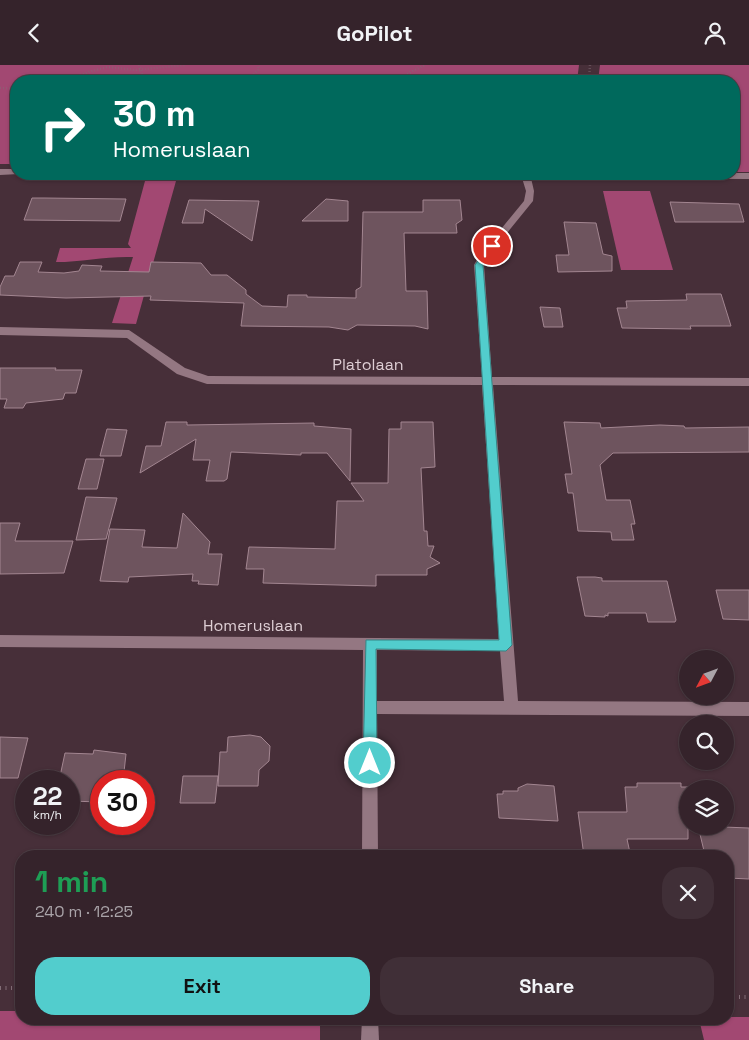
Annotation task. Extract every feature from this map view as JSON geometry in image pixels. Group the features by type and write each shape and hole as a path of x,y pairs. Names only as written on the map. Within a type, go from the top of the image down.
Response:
{"street":[{"path":"512,707 479,265 482,258 528,201 530,191 527,180"},
{"name":"Platolaan","path":"0,331 129,334 181,371 206,380 749,382"},
{"name":"Homeruslaan","path":"0,641 506,645"},
{"path":"370,643 370,850"},
{"path":"370,707 749,709"},
{"path":"370,1025 370,1040"}],"path":[{"path":"139,65 142,75"},
{"path":"78,75 107,67 140,69 186,65"},
{"path":"405,75 425,65"},
{"path":"0,988 15,988"},
{"path":"734,997 749,997"}],"shaded area":[{"path":"0,65 579,65 578,75 10,75 10,164 0,164"},
{"path":"600,65 749,65 749,172 740,172 740,75 599,75"},
{"path":"145,181 176,181 136,324 112,323 133,257 56,262 60,248 131,248 128,244"},
{"path":"603,191 650,191 673,270 621,270"},
{"path":"0,1011 15,1011 15,1025 320,1025 320,1040 0,1040"},
{"path":"734,1017 749,1017 749,1040 704,1040 700,1025 734,1025"}],"building":[{"path":"32,198 126,199 120,221 24,220"},
{"path":"326,199 348,201 348,221 302,221"},
{"path":"189,200 259,201 252,241 205,209 203,223 182,223"},
{"path":"423,200 460,200 462,220 456,224 457,233 404,233 406,291 427,291 428,329 415,326 357,325 348,330 329,327 241,326 244,303 150,300 151,296 66,298 0,295 0,287 5,276 14,276 20,262 42,262 38,272 64,273 79,271 82,265 102,266 100,271 149,272 151,262 201,263 211,275 227,275 246,290 246,294 262,306 287,307 288,295 356,298 356,290 361,287 363,212 423,212"},
{"path":"670,202 739,204 744,222 675,222"},
{"path":"564,222 596,223 603,254 612,256 612,271 558,272 556,255 569,255"},
{"path":"686,294 721,294 731,326 690,326 691,329 622,328 617,308 627,308 626,301 687,300"},
{"path":"540,307 560,308 563,327 544,327"},
{"path":"0,368 82,370 76,393 65,393 63,399 26,403 23,408 4,408 7,399 0,399"},
{"path":"166,422 187,422 187,425 314,423 314,426 351,429 350,481 327,453 301,453 301,455 231,452 227,479 224,481 206,481 210,460 193,460 196,439 140,473 146,446 161,446"},
{"path":"401,422 433,422 435,467 421,468 424,531 427,531 428,546 434,546 430,557 440,563 427,569 427,575 376,575 376,586 263,583 264,569 246,569 249,547 335,549 337,501 364,501 351,483 388,483 389,429 401,429"},
{"path":"564,422 600,423 601,428 660,425 684,426 685,428 749,427 749,452 613,453 600,465 606,500 630,500 635,524 631,524 634,540 612,540 611,532 578,531 573,493 568,493 565,474 572,474"},
{"path":"107,429 127,430 121,456 100,456"},
{"path":"86,459 104,459 97,489 78,489"},
{"path":"86,497 117,498 106,539 76,540"},
{"path":"183,513 210,542 208,554 222,554 218,585 198,584 199,581 192,581 193,574 129,577 128,582 100,581 110,529 145,530 142,547 177,548"},
{"path":"0,523 20,523 15,541 73,541 64,573 0,574"},
{"path":"577,577 602,578 602,581 667,581 676,620 675,622 648,622 646,613 608,613 608,616 605,615 605,617 585,616"},
{"path":"716,590 749,590 749,620 723,619"},
{"path":"250,735 261,737 270,746 269,761 259,770 258,786 218,786 220,752 227,752 228,737"},
{"path":"0,737 28,738 20,770 15,770 15,778 0,778"},
{"path":"94,750 126,754 124,770 90,770 90,802 80,801 80,770 61,770 65,753 93,754"},
{"path":"183,776 218,776 215,803 180,803"},
{"path":"637,783 679,783 679,835 688,835 688,839 627,839 629,850 583,850 578,812 627,812 625,787 637,787"},
{"path":"527,784 554,786 558,821 499,818 497,794 503,794 503,791 518,791 518,788"},
{"path":"734,827 749,828 749,879 734,878 734,850 704,850 700,835 734,835"}],"route":[{"path":"370,763 370,643 506,645 479,265 492,246"}]}
